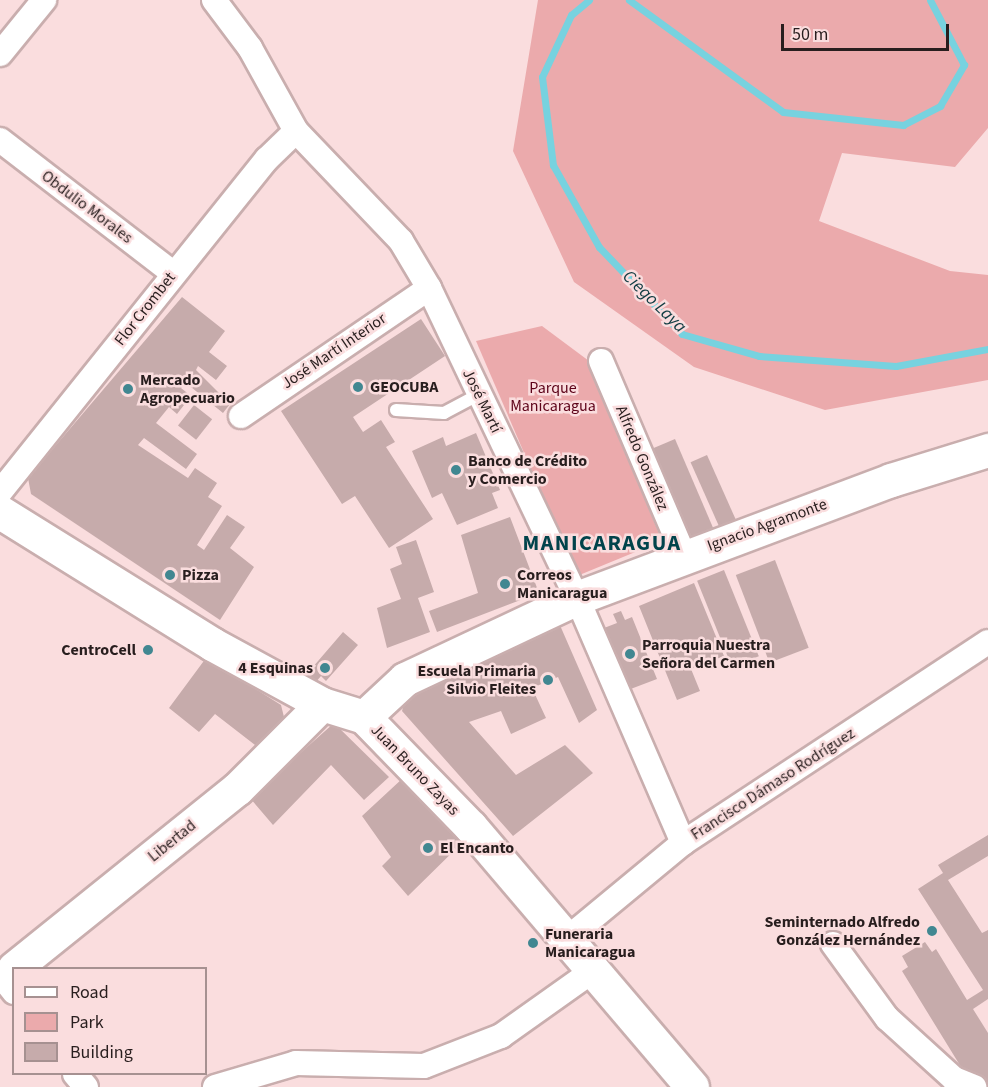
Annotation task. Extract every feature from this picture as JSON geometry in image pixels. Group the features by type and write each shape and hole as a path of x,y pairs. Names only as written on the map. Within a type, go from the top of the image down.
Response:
{"main road":[{"name":"Ignacio Agramonte","path":"364,717 405,679 577,598 684,556 988,450"},
{"name":"Juan Bruno Zayas","path":"0,512 202,639 322,704 364,717 471,827 568,938 692,1087"},
{"name":"Libertad","path":"19,967 237,789 322,704"}],"street":[{"path":"0,54 44,0"},
{"name":"José Martí","path":"214,0 250,48 296,130 401,241 429,288 577,598 683,843"},
{"name":"Flor Crombet","path":"0,492 173,273 296,130"},
{"name":"Obdulio Morales","path":"0,140 173,273"},
{"name":"José Martí Interior","path":"241,416 429,288"},
{"name":"Alfredo González","path":"600,361 684,556"},
{"name":"Francisco Dámaso Rodríguez","path":"568,938 683,843 988,642"},
{"path":"833,944 887,1018 954,1079 974,1087"},
{"path":"215,1087 296,1062 378,1078 424,1066 501,1036 594,970"},
{"path":"76,1075 86,1087"}],"lane":[{"path":"396,410 444,413 479,394"}],"green space":[{"path":"538,0 988,0 988,128 955,167 842,153 819,221 950,271 988,275 988,380 825,410 694,367 574,282 513,151"},
{"name":"Parque Manicaragua","path":"542,326 589,361 662,541 577,576 476,341"}],"building":[{"path":"182,297 225,331 209,352 227,366 216,380 198,366 196,370 230,404 223,413 186,383 181,388 191,396 177,414 169,407 156,423 197,454 186,469 144,438 138,445 188,478 195,468 217,483 208,497 222,506 197,545 204,550 227,515 245,527 230,548 254,567 220,620 31,494 28,478"},
{"path":"421,319 445,356 353,417 363,432 381,420 395,442 386,447 433,519 389,548 355,496 342,504 281,411"},
{"path":"194,405 212,419 196,440 178,425"},
{"name":"Banco de Crédito y Comercio","path":"476,433 500,490 492,493 498,508 457,525 442,493 432,498 412,451 443,437 446,446"},
{"path":"675,439 714,530 691,539 683,534 649,450"},
{"path":"707,455 740,528 723,535 691,462"},
{"path":"510,517 539,593 437,632 429,611 478,593 461,535"},
{"path":"416,540 434,592 418,598 430,632 387,648 377,608 401,599 390,569 402,564 396,547"},
{"path":"775,560 809,648 769,663 736,575"},
{"path":"724,570 759,656 732,667 697,581"},
{"path":"694,583 724,656 691,669 700,691 677,700 639,606"},
{"name":"Parroquia Nuestra Señora del Carmen","path":"621,611 625,620 632,617 657,679 628,690 604,628 617,623 613,614"},
{"path":"559,623 597,710 579,723 558,677 532,688 546,718 511,734 501,711 469,722 516,775 565,745 593,773 513,836 402,711 408,690"},
{"path":"343,632 358,645 326,681 321,676 315,683 306,675"},
{"path":"206,658 281,705 284,717 259,748 215,714 199,732 169,708"},
{"path":"334,723 389,777 364,800 331,765 273,825 250,798"},
{"path":"403,778 466,839 408,896 382,866 391,857 362,816"},
{"path":"988,835 988,856 948,880 982,933 988,930 988,999 973,1009 988,1033 988,1082 980,1086 969,1080 902,971 908,967 902,956 925,942 932,952 936,949 967,1000 983,990 918,889 943,873 938,865"}],"waterway":[{"name":"Ciego Laya","path":"589,0 571,15 542,77 553,165 599,247 682,334 759,356 896,366 988,349"},
{"name":"Ciego Laya","path":"629,0 783,112 903,125 940,106 964,65 930,0"}],"place":[{"name":"GEOCUBA","path":"358,387"},
{"name":"Mercado Agropecuario","path":"128,389"},
{"name":"Banco de Crédito y Comercio","path":"456,470"},
{"name":"Pizza","path":"170,575"},
{"name":"Correos Manicaragua","path":"505,584"},
{"name":"CentroCell","path":"148,650"},
{"name":"Parroquia Nuestra Señora del Carmen","path":"630,654"},
{"name":"4 Esquinas","path":"325,668"},
{"name":"Escuela Primaria Silvio Fleites","path":"548,680"},
{"name":"El Encanto","path":"428,848"},
{"name":"Seminternado Alfredo González Hernández","path":"932,931"},
{"name":"Funeraria Manicaragua","path":"533,943"}],"district":[{"name":"MANICARAGUA","path":"602,544"}]}
